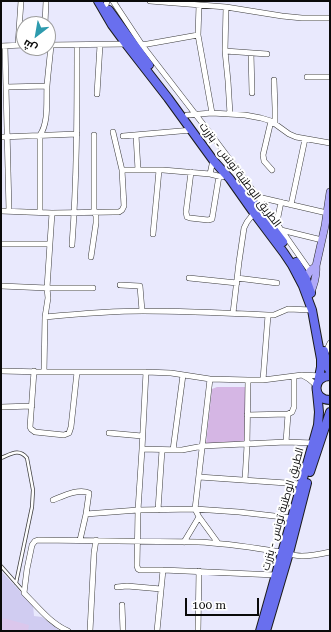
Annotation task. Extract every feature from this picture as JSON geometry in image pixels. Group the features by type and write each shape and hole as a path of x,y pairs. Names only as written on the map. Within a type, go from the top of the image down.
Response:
{"main road":[{"name":"الطريق الوطنية تونس - بنزرت","path":"98,1 112,25 191,115 213,160 230,179 305,282"},
{"name":"الطريق الوطنية تونس - بنزرت","path":"107,2 130,44 192,130 206,145 282,241 305,282 317,312 327,366 323,380 319,418 292,518 266,631"},
{"name":"الطريق الوطنية تونس - بنزرت","path":"310,296 321,359 323,380"},
{"path":"323,380 322,398 325,400 330,400"},
{"name":"الطريق الوطنية تونس - بنزرت","path":"260,631 275,575 285,553 330,412"}],"street":[{"path":"20,16 21,1"},
{"path":"45,16 46,1"},
{"path":"150,1 226,7 302,18 330,18"},
{"path":"107,2 142,45 191,115 258,196 310,271"},
{"path":"199,5 198,35 212,113"},
{"path":"226,7 225,51 230,114"},
{"path":"142,45 198,35"},
{"path":"56,45 130,44"},
{"path":"9,211 6,87 3,46 16,45"},
{"path":"72,245 77,134 78,45"},
{"path":"96,94 100,45"},
{"path":"225,51 267,54"},
{"path":"251,53 252,93"},
{"path":"40,212 40,135 43,132 46,123 48,56"},
{"path":"307,77 330,77"},
{"path":"272,170 264,161 263,155 273,123 275,108 274,80"},
{"path":"6,87 47,86"},
{"path":"191,115 212,113 261,118 273,123 289,134 305,139 330,143"},
{"path":"123,136 192,130"},
{"path":"1,211 74,213 119,212 122,210 124,206 122,170 113,132"},
{"path":"1,137 77,134"},
{"path":"91,257 96,223 96,216 94,212 94,135"},
{"path":"136,135 138,170"},
{"path":"291,205 305,139"},
{"path":"210,174 213,160"},
{"path":"122,170 190,172 210,174 230,179"},
{"path":"153,234 159,170"},
{"path":"190,172 186,212 187,217 190,218 212,219 219,176"},
{"path":"310,296 316,276 316,266 328,211 330,192"},
{"path":"258,196 291,205 328,211"},
{"path":"277,222 281,202"},
{"path":"44,372 45,317 48,298 47,288 52,213"},
{"path":"233,313 245,225 254,213"},
{"path":"282,230 322,240"},
{"path":"1,244 50,244"},
{"path":"305,282 310,271 316,266"},
{"path":"189,278 277,283"},
{"path":"120,285 140,286 142,311"},
{"path":"1,286 93,288"},
{"path":"45,317 142,311 274,315 288,309 312,310"},
{"path":"263,380 268,315"},
{"path":"325,354 330,343"},
{"path":"1,371 146,372 171,373 210,379 248,380 263,380 302,375 323,380"},
{"path":"34,371 30,427 35,432 64,435 69,433 72,427 77,372"},
{"path":"146,372 138,510 138,569 275,575"},
{"path":"173,450 183,375"},
{"path":"302,375 309,379 323,380"},
{"path":"247,415 288,414 292,412 294,409 294,376"},
{"path":"210,379 195,509 218,543"},
{"path":"245,480 248,380"},
{"path":"1,407 32,406"},
{"path":"286,442 288,414"},
{"path":"109,434 142,436"},
{"path":"142,449 182,450 203,446 286,442 313,443"},
{"path":"158,510 162,450"},
{"path":"199,477 301,484"},
{"path":"54,500 76,492 88,492 86,514 80,540"},
{"path":"86,514 138,510 195,509 292,518"},
{"path":"184,542 199,517"},
{"path":"68,631 49,618 24,593 32,545 35,541 96,540 218,543 306,556 330,552"},
{"path":"90,631 96,540"},
{"path":"157,631 163,570"},
{"path":"198,571 198,631"},
{"path":"117,587 162,588"},
{"path":"122,605 123,631"}],"lane":[{"path":"1,458 16,452 24,454 27,458 33,490 32,507 16,583"},
{"path":"1,566 24,593"}],"shaded area":[{"path":"217,387 247,387 245,443 208,445 206,443 212,389"},
{"path":"1,571 33,605 34,616 42,617 60,631 1,631"},
{"path":"3,618 29,625 28,631 1,631"}]}
